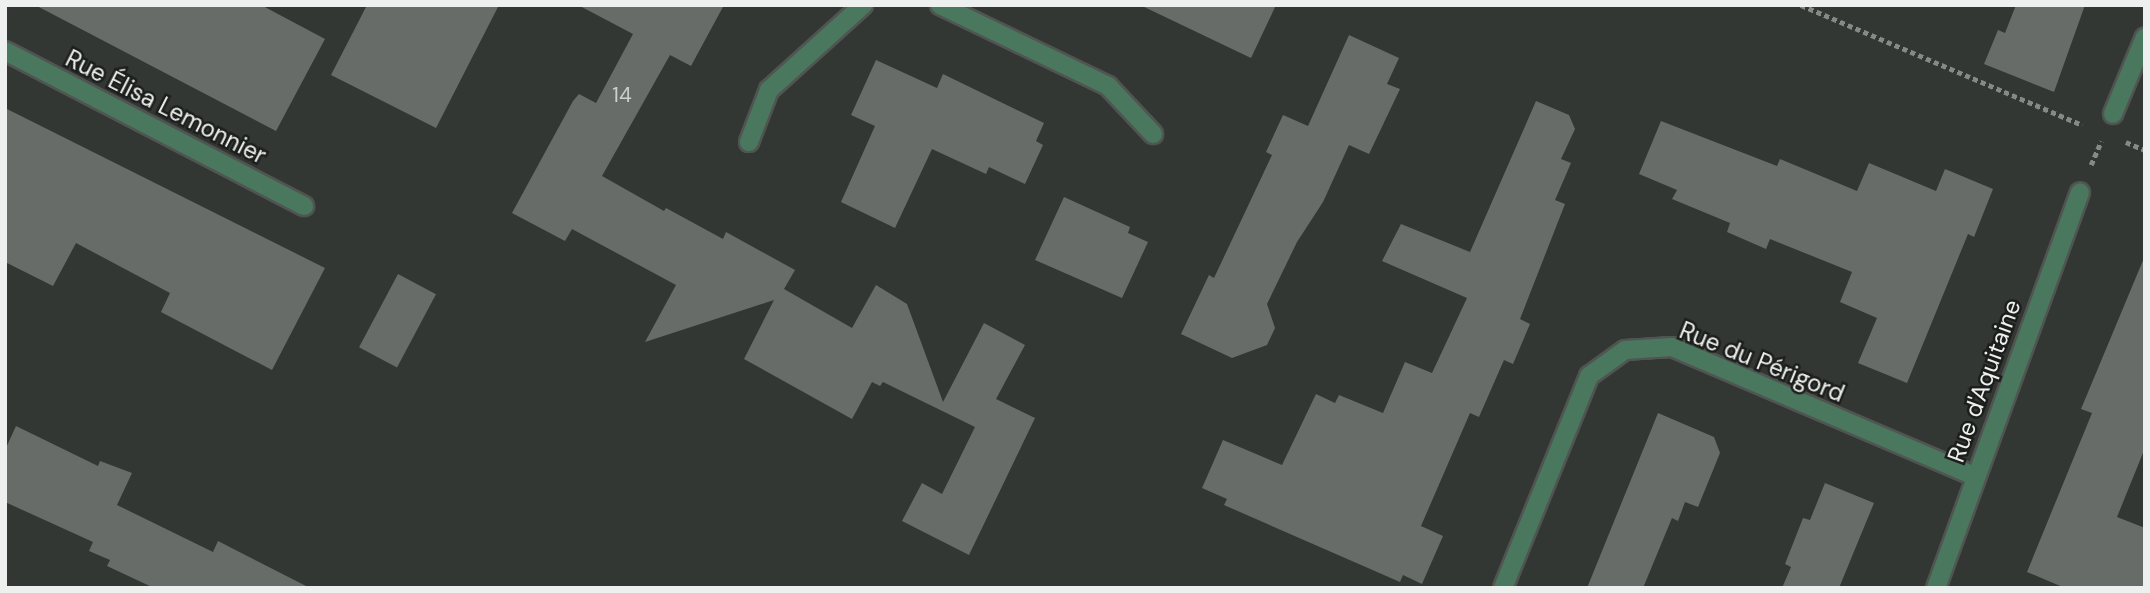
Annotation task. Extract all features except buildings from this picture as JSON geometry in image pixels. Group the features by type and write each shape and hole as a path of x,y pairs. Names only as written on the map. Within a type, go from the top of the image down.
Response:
{"street":[{"path":"749,142 769,90 863,5"},
{"path":"940,5 1108,86 1153,134"},
{"path":"2113,114 2145,37"},
{"name":"Rue Élisa Lemonnier","path":"5,51 304,206"},
{"name":"Rue d'Aquitaine","path":"1936,588 1974,476 2080,192"},
{"name":"Rue du Périgord","path":"1503,588 1589,376 1625,351 1672,347 1974,476"}],"path":[{"path":"1801,5 2145,150"},
{"path":"2080,192 2113,114"}]}
